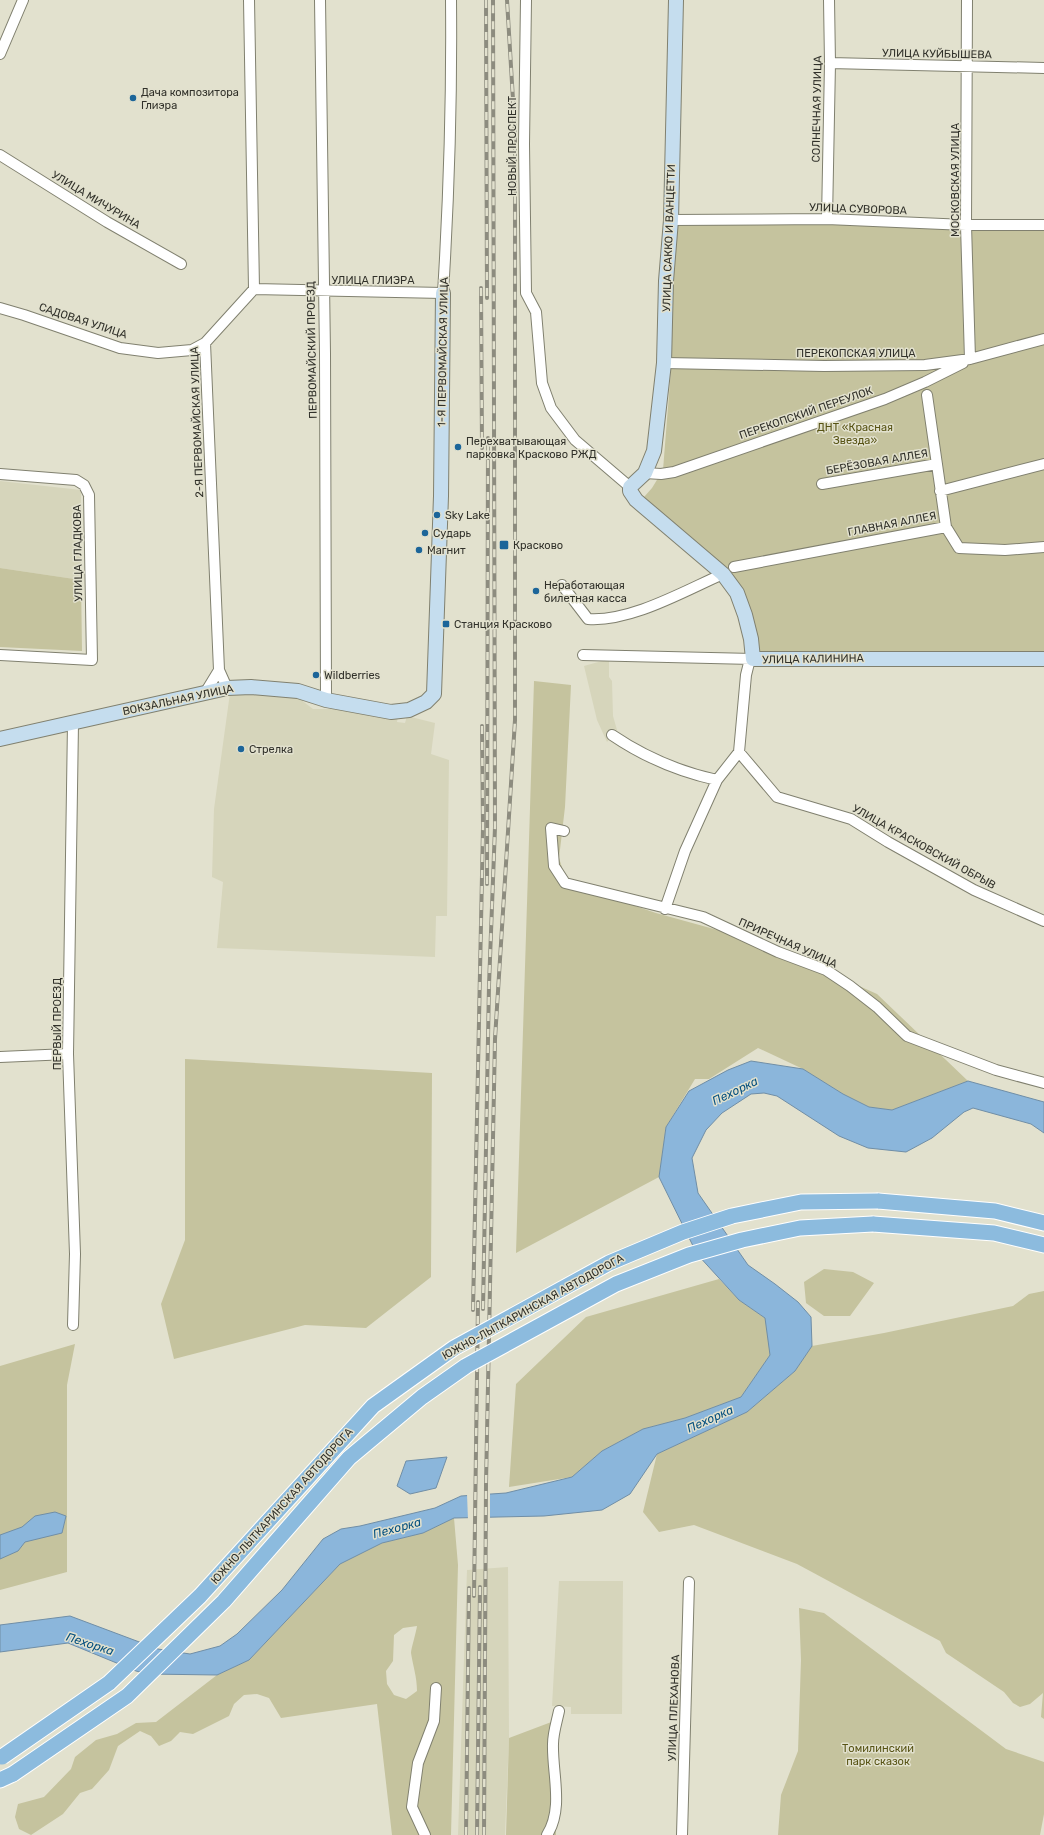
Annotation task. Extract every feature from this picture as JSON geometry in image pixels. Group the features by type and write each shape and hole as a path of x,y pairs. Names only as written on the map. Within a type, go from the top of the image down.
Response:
{"main road":[{"name":"УЛИЦА САККО И ВАНЦЕТТИ","path":"645,474 654,451 664,363 666,281 670,220 676,0"},
{"name":"1-Я ПЕРВОМАЙСКАЯ УЛИЦА","path":"426,702 434,694 441,496 443,293"},
{"path":"645,474 630,487 630,491 636,500 729,571 751,639 754,659"},
{"name":"УЛИЦА КАЛИНИНА","path":"754,659 1044,659"},
{"name":"ВОКЗАЛЬНАЯ УЛИЦА","path":"0,739 73,724 227,688 251,687 298,691 326,700 391,712 409,710 426,702"},
{"name":"ЮЖНО-ЛЫТКАРИНСКАЯ АВТОДОРОГА","path":"1,1757 109,1683 200,1596 373,1406 454,1348 609,1263 683,1232 732,1216 801,1202 878,1201 995,1210 1044,1223"},
{"name":"ЮЖНО-ЛЫТКАРИНСКАЯ АВТОДОРОГА","path":"6,1777 127,1696 224,1601 350,1458 422,1397 466,1366 616,1284 689,1255 742,1240 800,1228 873,1224 994,1233 1044,1245"}],"street":[{"path":"0,54 23,0"},
{"path":"249,0 254,289"},
{"name":"ПЕРВОМАЙСКИЙ ПРОЕЗД","path":"320,0 325,409 326,700"},
{"name":"1-Я ПЕРВОМАЙСКАЯ УЛИЦА","path":"443,293 448,201 452,66 451,0"},
{"name":"НОВЫЙ ПРОСПЕКТ","path":"526,0 524,144 526,293 536,312 542,383 551,408 575,440 630,487"},
{"name":"СОЛНЕЧНАЯ УЛИЦА","path":"827,218 830,0"},
{"name":"МОСКОВСКАЯ УЛИЦА","path":"967,0 966,225 970,359"},
{"name":"УЛИЦА КУЙБЫШЕВА","path":"830,63 1044,68"},
{"name":"УЛИЦА МИЧУРИНА","path":"0,155 107,222 181,264"},
{"name":"УЛИЦА СУВОРОВА","path":"670,220 827,218 966,225 1044,225"},
{"name":"УЛИЦА ГЛИЭРА","path":"254,289 323,292 443,293"},
{"name":"2-Я ПЕРВОМАЙСКАЯ УЛИЦА","path":"227,688 219,670 205,343 254,289"},
{"name":"САДОВАЯ УЛИЦА","path":"0,308 120,348 158,353 192,350 205,343"},
{"name":"ПЕРЕКОПСКАЯ УЛИЦА","path":"664,363 824,366 924,365 970,359 1044,339"},
{"name":"ПЕРЕКОПСКИЙ ПЕРЕУЛОК","path":"645,474 674,472 885,399 925,382 970,359"},
{"path":"927,395 946,527"},
{"name":"БЕРЁЗОВАЯ АЛЛЕЯ","path":"822,484 937,464"},
{"path":"940,491 1044,464"},
{"name":"УЛИЦА ГЛАДКОВА","path":"0,474 76,480 84,485 89,495 92,660 0,655"},
{"name":"ГЛАВНАЯ АЛЛЕЯ","path":"562,585 588,619 596,620 632,613 729,571 946,527 959,548 1005,550 1044,547"},
{"name":"УЛИЦА КАЛИНИНА","path":"583,655 754,659"},
{"path":"665,909 685,851 717,780 739,752 746,675 749,663 754,659"},
{"path":"205,693 219,670"},
{"name":"ПЕРВЫЙ ПРОЕЗД","path":"73,724 68,1054 75,1254 73,1325"},
{"path":"612,735 626,745 675,768 717,780"},
{"name":"УЛИЦА КРАСКОВСКИЙ ОБРЫВ","path":"739,752 777,797 851,819 888,842 974,890 1044,920"},
{"name":"ПРИРЕЧНАЯ УЛИЦА","path":"564,831 552,828 554,866 565,883 702,917 778,952 826,970 877,1007 907,1036 996,1070 1044,1083"},
{"path":"0,1057 68,1054"},
{"name":"УЛИЦА ПЛЕХАНОВА","path":"682,1835 689,1582"},
{"path":"425,1835 412,1807 418,1763 434,1720 436,1688"},
{"path":"548,1835 554,1817 556,1803 553,1743 559,1710"}],"shaded area":[{"path":"0,481 81,490 81,580 0,568"},
{"path":"609,659 609,677 612,681 613,716 617,730 607,742 597,720 584,666"},
{"path":"230,693 292,693 313,709 356,709 398,716 397,722 405,723 407,716 435,723 431,754 449,760 447,916 436,916 435,957 217,948 223,882 212,877 214,809"},
{"path":"508,1567 509,1738 505,1835 458,1835 467,1570"},
{"path":"559,1581 623,1581 622,1714 571,1714 571,1707 552,1706"}],"green space":[{"name":"ДНТ «Красная Звезда»","path":"827,222 960,230 1044,230 1044,654 758,654 722,568 644,497 652,488 663,470 671,369 671,282 675,226"},
{"path":"0,568 81,580 82,651 0,647"},
{"path":"534,681 571,685 565,807 559,858 567,883 656,913 761,942 877,994 968,1081 892,1110 869,1107 843,1094 803,1069 758,1048 709,1079 695,1079 666,1127 659,1177 516,1253"},
{"path":"185,1059 432,1073 431,1277 366,1328 305,1325 174,1359 161,1304 185,1240"},
{"path":"824,1269 853,1272 874,1283 850,1316 824,1316 806,1303 804,1282"},
{"path":"719,1279 739,1300 771,1322 770,1355 741,1397 685,1418 643,1429 602,1451 572,1477 509,1487 516,1384 586,1317"},
{"path":"1044,1291 1044,1719 1041,1717 1043,1693 1030,1704 1020,1707 1013,1703 1004,1692 946,1653 940,1641 797,1564 694,1525 659,1532 643,1512 657,1454 747,1412 795,1371 812,1346 884,1333 1013,1306 1029,1294"},
{"path":"75,1344 67,1385 67,1572 0,1590 0,1366"},
{"path":"454,1518 458,1565 451,1835 392,1835 377,1704 281,1718 269,1698 257,1694 244,1695 234,1704 229,1716 193,1734 180,1732 171,1741 159,1746 151,1736 140,1731 118,1746 109,1770 92,1789 80,1793 63,1814 31,1835 19,1829 15,1817 18,1804 44,1797 71,1769 75,1757 96,1740 117,1734 136,1723 156,1722 217,1675 249,1660 340,1564 382,1543 423,1533","holes":["417,1626 411,1653 416,1676 417,1691 406,1699 394,1695 387,1684 386,1671 393,1661 394,1635 403,1628"]},
{"name":"Томилинский парк сказок","path":"799,1608 824,1613 1006,1749 1044,1762 1044,1814 1040,1835 778,1835 781,1795 798,1751 801,1660"},
{"path":"554,1721 556,1835 506,1835 509,1738"}],"water":[{"name":"Пехорка","path":"751,1061 803,1069 843,1094 869,1107 892,1110 968,1081 1044,1102 1044,1133 1031,1124 973,1108 964,1112 932,1138 906,1152 868,1148 839,1136 777,1096 764,1093 751,1094 722,1113 706,1130 692,1158 698,1193 748,1265 798,1302 811,1317 812,1346 795,1371 747,1412 657,1454 630,1494 602,1510 544,1516 454,1518 423,1533 382,1543 340,1564 249,1660 217,1675 148,1674 136,1671 68,1643 0,1652 0,1625 70,1616 158,1649 190,1654 220,1646 237,1634 282,1590 323,1539 341,1529 360,1526 435,1508 461,1496 506,1493 572,1477 602,1451 643,1429 685,1418 741,1397 770,1355 765,1318 739,1300 697,1254 659,1177 666,1127 689,1091 728,1070"},
{"path":"447,1457 436,1488 410,1494 397,1486 406,1461"},
{"path":"55,1512 66,1516 62,1533 25,1542 18,1551 0,1559 0,1535 22,1527 35,1516"}],"pier":[{"path":"490,1492 490,1520 468,1520 467,1494"}],"railway":[{"path":"486,0 487,298"},
{"path":"483,1309 489,985 495,827 493,0"},
{"path":"484,1835 486,1484 495,1039 515,720 515,133 507,0"},
{"path":"481,288 482,448"},
{"path":"487,884 488,438"},
{"path":"473,1310 483,827 482,726"},
{"path":"474,1596 478,1302"},
{"path":"477,1835 480,1587"},
{"path":"466,1835 469,1588"}],"place":[{"name":"Дача композитора Глиэра","path":"133,98"},
{"name":"Перехватывающая парковка Красково РЖД","path":"458,447"},
{"name":"Sky Lake","path":"437,515"},
{"name":"Сударь","path":"425,533"},
{"name":"Красково","path":"504,545"},
{"name":"Магнит","path":"419,550"},
{"name":"Неработающая билетная касса","path":"536,591"},
{"name":"Станция Красково","path":"446,624"},
{"name":"Wildberries","path":"316,675"},
{"name":"Стрелка","path":"241,749"}]}
